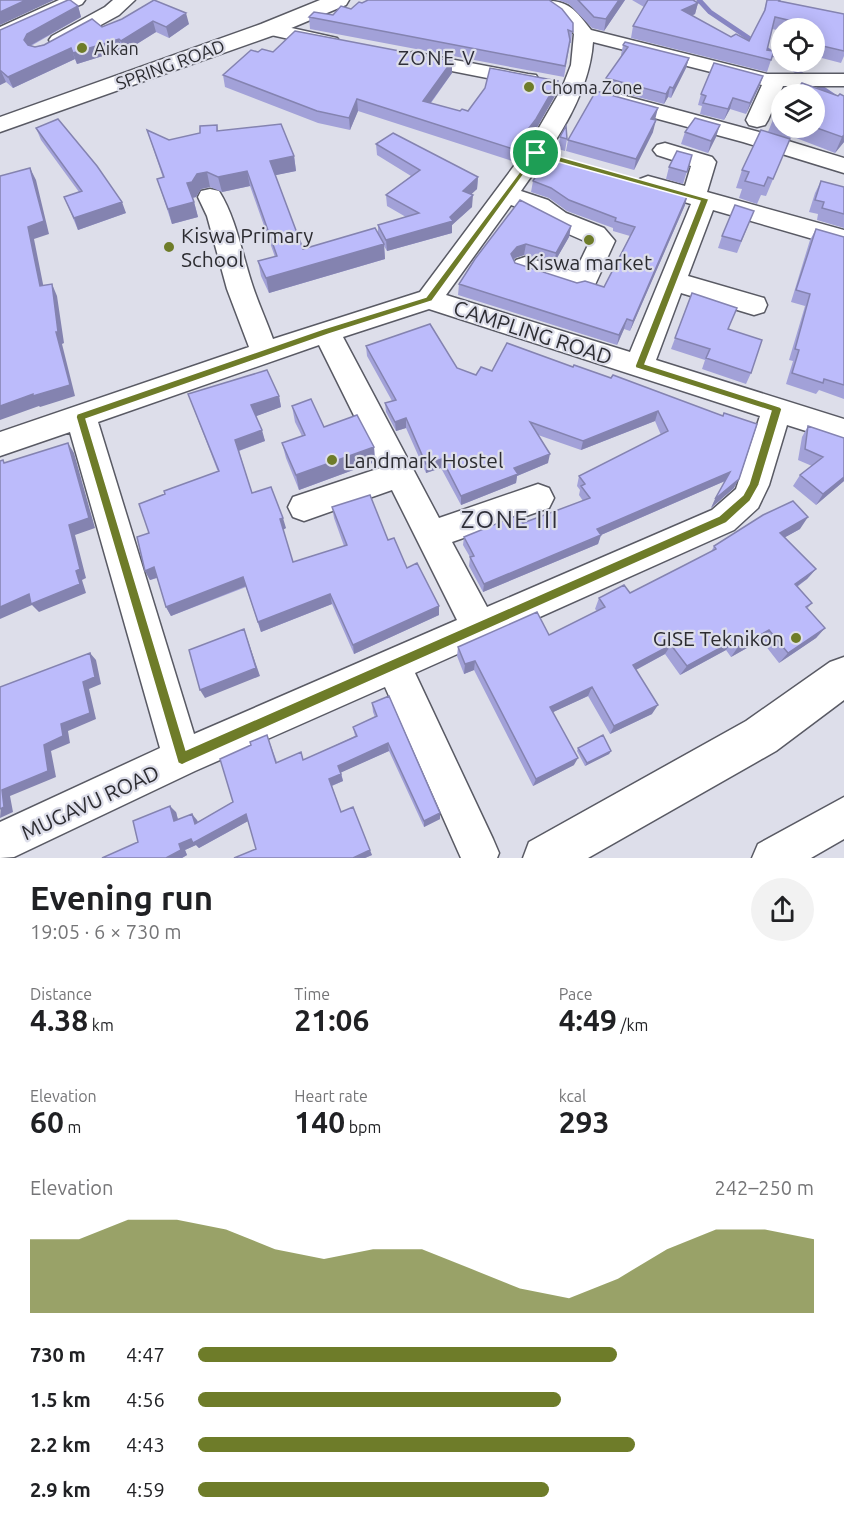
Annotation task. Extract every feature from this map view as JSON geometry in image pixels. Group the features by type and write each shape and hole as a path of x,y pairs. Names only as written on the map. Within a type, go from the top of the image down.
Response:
{"main road":[{"name":"SPRING ROAD","path":"0,125 269,30 338,0"},
{"path":"545,858 761,736 844,676"}],"street":[{"path":"0,35 75,0"},
{"path":"40,50 112,11 125,0"},
{"path":"545,0 569,15 584,34 775,81 844,80"},
{"path":"269,30 350,45"},
{"path":"0,444 429,299 505,194 547,156 580,65 584,34"},
{"path":"393,54 573,88 751,136 844,166"},
{"path":"758,120 775,81"},
{"path":"639,366 673,280 699,198 704,162 700,158 665,150"},
{"path":"626,178 844,239"},
{"path":"505,194 539,206 557,219 595,234 602,241 585,280 576,282 525,266"},
{"path":"210,197 219,216 240,289 265,353"},
{"path":"673,280 754,305"},
{"name":"CAMPLING ROAD","path":"429,299 844,430"},
{"path":"326,332 478,627"},
{"name":"MUGAVU ROAD","path":"0,843 182,758 723,520 747,498 777,409"},
{"path":"81,417 182,758"},
{"path":"304,507 400,474"},
{"path":"431,535 538,498"},
{"path":"393,665 479,853"},
{"path":"772,858 844,817"}],"building":[{"path":"0,0 26,0 0,12"},
{"path":"68,0 78,6 27,34 24,40 28,45 35,47 44,45 92,19 102,27 122,19 154,0 186,13 166,27 153,21 121,41 119,39 73,53 71,48 8,77 0,72 0,30"},
{"path":"368,0 549,0 562,9 573,23 573,32 568,30 570,40 565,66 309,17 314,12 333,15 341,6 351,9 359,2"},
{"path":"578,0 619,0 606,19 594,17"},
{"path":"648,0 693,0 698,3 682,10 731,37 736,34 749,41 765,10 767,0 780,0 844,14 844,51 825,47 825,18 771,18 771,34 767,50 771,51 771,60 633,26"},
{"path":"295,31 452,61 423,101 460,111 462,109 468,111 485,88 490,68 558,81 536,119 513,149 357,99 349,118 317,111 223,75 251,50 258,52 262,49 273,52"},
{"path":"625,42 689,58 673,88 670,87 666,94 606,78 628,47 623,45"},
{"path":"714,63 763,76 750,103 733,98 728,109 703,103 706,96 701,94"},
{"path":"596,91 658,108 651,119 656,120 636,159 568,140"},
{"path":"825,91 844,96 844,135 842,137 825,131"},
{"path":"695,118 720,125 711,141 685,132"},
{"path":"58,119 97,166 122,202 74,218 64,197 82,191 36,128"},
{"path":"281,124 294,156 270,161 303,249 375,228 384,244 266,278 258,261 277,256 247,171 218,177 207,172 197,174 192,182 187,183 194,202 168,209 157,179 164,177 147,130 169,140 200,133 200,126 217,125 217,131"},
{"path":"566,126 567,139 560,137"},
{"path":"761,130 771,133 771,138 790,139 773,179 768,177 764,186 745,181 749,172 742,170"},
{"path":"393,133 478,177 463,191 473,195 450,217 453,221 386,240 378,225 419,213 386,195 420,170 376,144"},
{"path":"677,151 692,155 687,172 669,167"},
{"path":"549,155 688,194 633,321 627,319 619,335 459,284 520,200 571,226 556,253 526,244 517,247 511,254 515,263 577,283 585,281 604,287 635,227 615,221 616,218 569,200 551,188 533,181"},
{"path":"30,168 44,221 28,227 40,286 52,284 58,332 56,332 70,385 33,396 33,394 0,406 0,176"},
{"path":"821,181 844,187 844,214 822,208 824,202 815,200"},
{"path":"735,205 754,211 741,241 722,236"},
{"path":"816,229 844,237 844,385 824,379 823,383 792,373 799,350 795,349 810,294 796,290"},
{"path":"692,293 737,308 728,329 762,340 751,373 706,358 710,349 675,338"},
{"path":"430,324 457,368 476,375 481,367 492,371 507,343 573,367 574,365 611,378 613,375 723,416 724,413 757,424 739,479 715,499 730,472 597,529 601,535 484,584 470,557 474,556 464,537 518,515 523,523 590,498 581,486 585,484 579,476 668,431 658,411 583,441 530,422 550,454 514,468 518,474 461,496 442,459 426,464 406,418 395,422 385,403 396,400 366,346"},
{"path":"267,370 279,396 251,405 262,430 235,440 252,493 271,487 283,518 280,519 293,562 347,545 332,507 370,495 388,540 394,538 407,568 417,563 439,606 353,645 330,594 258,622 243,577 166,607 154,567 145,571 137,537 149,533 139,504 165,494 164,491 219,471 188,394"},
{"path":"311,399 324,427 357,415 374,447 296,475 282,443 305,435 292,406"},
{"path":"808,426 844,438 844,477 823,494 800,475 823,457 805,449"},
{"path":"68,443 89,518 69,525 80,569 76,571 80,584 31,604 29,594 0,607 0,461 3,460 4,463"},
{"path":"793,501 808,517 780,533 816,569 795,584 812,603 806,607 825,628 788,653 769,630 738,647 733,641 687,666 671,645 633,665 658,705 614,726 592,687 550,707 578,758 536,779 475,661 465,664 458,647 537,612 549,635 605,607 599,598 624,585 630,593 716,549 714,546 763,515"},
{"path":"244,629 256,668 200,690 189,650"},
{"path":"90,653 95,677 83,682 90,713 61,724 63,736 44,745 48,771 2,790 4,807 0,809 0,687"},
{"path":"389,696 440,813 424,821 388,743 338,766 341,774 329,779 341,812 353,807 370,850 353,858 234,858 256,849 246,814 193,843 191,839 179,844 181,850 166,858 102,858 138,842 133,821 170,806 174,821 192,814 195,824 233,802 220,759 251,745 250,742 267,735 276,763 301,752 303,760 357,736 353,727 377,716 372,703"},
{"path":"603,735 611,751 587,763 578,748"}],"waterway":[{"path":"699,0 710,12 756,43"},
{"path":"766,49 771,52"},
{"path":"798,72 844,103"}],"place":[{"name":"Aikan","path":"82,48"},
{"name":"Choma Zone","path":"529,87"},
{"name":"Kiswa market","path":"589,240"},
{"name":"Kiswa Primary School","path":"169,247"},
{"name":"Landmark Hostel","path":"332,460"},
{"name":"GISE Teknikon","path":"796,638"}],"district":[{"name":"ZONE V","path":"437,57"},
{"name":"ZONE III","path":"510,519"}],"route":[{"path":"536,153 705,199 639,366 777,409 747,498 723,520 182,758 81,417 326,332 429,299 536,153"}]}
